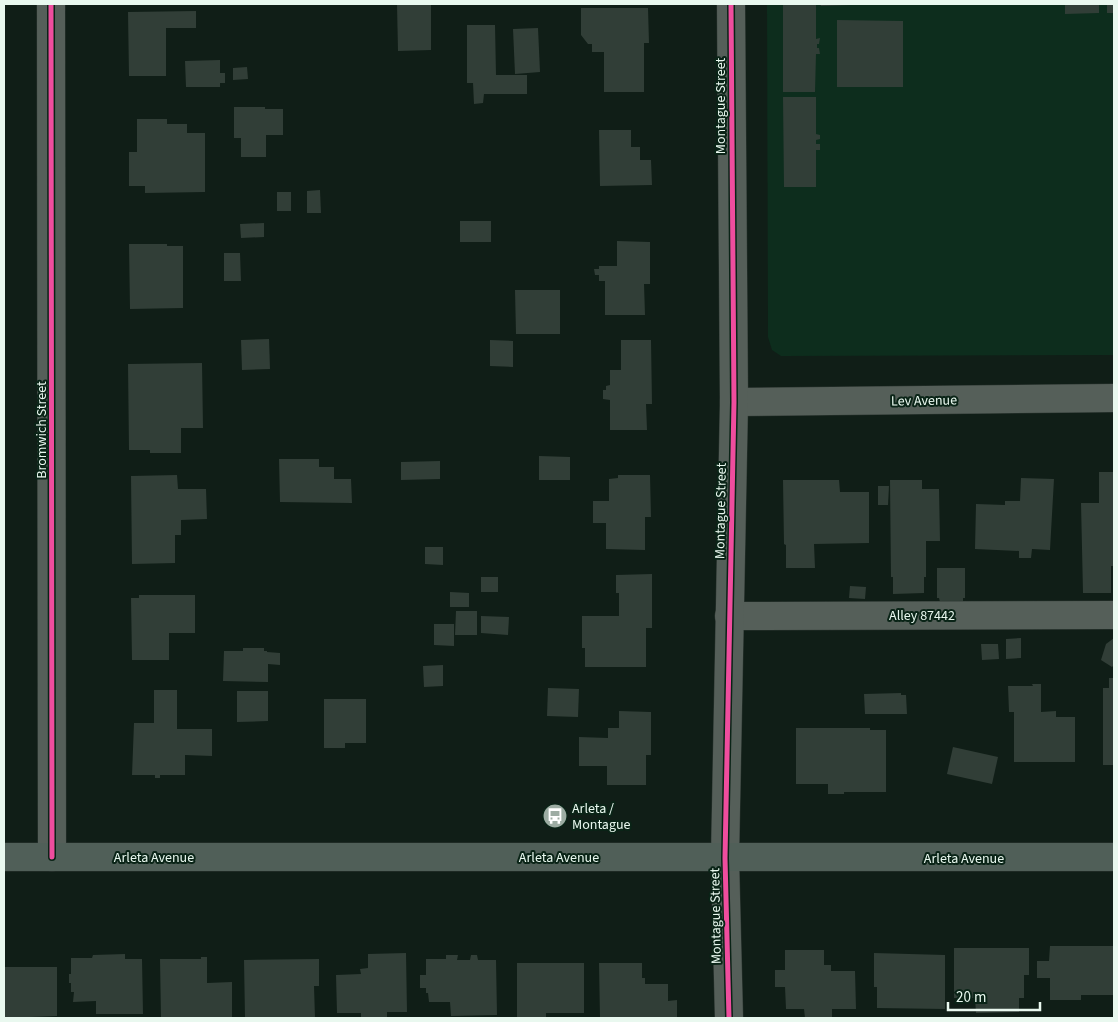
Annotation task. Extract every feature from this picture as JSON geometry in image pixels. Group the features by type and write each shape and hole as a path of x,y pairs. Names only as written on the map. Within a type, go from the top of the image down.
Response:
{"main road":[{"name":"Arleta Avenue","path":"4,857 1114,857"}],"street":[{"name":"Bromwich Street","path":"51,4 52,857"},
{"name":"Montague Street","path":"729,1018 725,858 734,402 731,4"},
{"name":"Lev Avenue","path":"734,402 1114,398"},
{"name":"Alley 87442","path":"729,616 1114,615"}],"shaded area":[{"path":"767,4 1114,4 1114,355 781,356 772,350 768,337"}],"building":[{"path":"397,4 431,4 431,50 398,51"},
{"path":"783,4 816,4 816,39 820,38 817,48 819,48 820,54 816,54 815,92 783,92"},
{"path":"820,4 851,4 851,5 821,6"},
{"path":"1065,4 1099,4 1099,13 1065,14"},
{"path":"1107,4 1114,4 1114,13 1107,13"},
{"path":"581,8 648,8 649,43 644,43 644,92 604,92 604,52 592,52 592,44 588,44 581,35"},
{"path":"196,11 196,28 166,28 166,76 129,76 128,12"},
{"path":"837,20 903,21 903,87 837,87"},
{"path":"467,25 495,25 496,75 527,75 527,94 484,94 483,103 474,104 473,83 467,83"},
{"path":"538,28 540,72 515,74 513,29"},
{"path":"220,60 220,73 225,73 225,83 220,83 220,87 186,87 185,61"},
{"path":"247,67 248,79 233,80 233,68"},
{"path":"783,97 816,97 816,134 820,135 820,139 816,140 816,144 820,144 820,150 816,150 816,187 784,187"},
{"path":"234,107 283,109 283,135 266,135 266,157 241,157 241,138 234,138"},
{"path":"137,119 167,119 167,124 187,124 187,133 205,133 205,192 145,193 145,186 129,186 129,152 137,152"},
{"path":"599,130 631,130 631,147 640,147 640,160 651,160 652,185 600,186"},
{"path":"320,190 321,213 307,213 307,191"},
{"path":"277,192 291,192 291,211 277,211"},
{"path":"460,221 491,221 491,242 460,242"},
{"path":"264,223 264,237 241,238 240,224"},
{"path":"617,241 650,242 650,284 644,284 645,315 605,315 605,281 599,281 599,275 595,275 594,269 599,269 599,266 617,266"},
{"path":"129,244 183,246 183,308 130,309"},
{"path":"224,253 240,253 241,281 224,281"},
{"path":"515,290 560,290 560,334 516,334"},
{"path":"269,339 270,369 242,370 241,340"},
{"path":"490,340 513,341 513,367 490,366"},
{"path":"621,340 651,340 652,404 646,404 647,430 610,430 610,400 603,399 603,390 606,390 606,386 610,385 610,370 621,370"},
{"path":"202,363 203,428 181,428 181,453 150,453 150,450 129,450 128,364"},
{"path":"539,456 570,457 570,480 539,480"},
{"path":"279,459 319,459 319,467 334,467 334,479 351,479 352,503 280,502"},
{"path":"440,461 440,479 401,480 401,462"},
{"path":"1099,472 1114,472 1114,566 1111,566 1111,593 1083,593 1081,503 1099,503"},
{"path":"177,475 178,489 206,489 207,519 181,520 181,535 175,535 175,563 132,564 131,476"},
{"path":"618,475 650,475 651,517 645,517 645,550 606,549 606,523 593,523 593,501 609,501 609,479 618,478"},
{"path":"1021,478 1054,479 1050,550 1032,549 1031,558 1019,558 1019,551 975,549 976,504 1005,505 1005,501 1020,501"},
{"path":"783,480 839,480 840,492 869,492 869,543 814,544 815,568 786,568"},
{"path":"890,480 922,480 922,489 939,489 940,541 926,541 924,593 893,594 893,577 891,577"},
{"path":"878,486 889,486 888,505 878,505"},
{"path":"425,547 443,547 443,565 425,564"},
{"path":"937,568 965,568 965,598 963,598 963,602 940,602 939,598 937,598"},
{"path":"652,574 652,628 646,628 646,667 585,667 585,648 582,648 582,616 619,616 619,593 616,593 616,575"},
{"path":"481,577 498,577 498,592 481,592"},
{"path":"850,586 866,587 865,599 849,598"},
{"path":"450,592 469,593 469,607 450,607"},
{"path":"139,595 195,595 195,633 169,633 169,660 132,660 131,598 139,598"},
{"path":"456,611 477,611 477,635 455,635"},
{"path":"481,616 509,617 508,635 481,633"},
{"path":"434,624 454,624 454,646 434,645"},
{"path":"1021,638 1021,658 1006,659 1006,639"},
{"path":"1114,638 1114,665 1112,667 1101,660 1106,644"},
{"path":"981,644 998,644 999,659 982,660"},
{"path":"243,648 264,648 264,651 267,652 280,653 280,665 268,664 268,682 223,681 224,651 243,651"},
{"path":"443,665 443,686 424,687 423,666"},
{"path":"1109,678 1114,678 1114,765 1103,765 1103,688 1109,688"},
{"path":"1032,684 1041,684 1041,712 1056,711 1056,717 1075,717 1075,762 1014,762 1014,712 1009,712 1008,686 1033,686"},
{"path":"548,688 579,689 578,717 547,716"},
{"path":"154,690 177,690 177,729 212,729 212,756 185,755 185,775 160,775 160,778 155,778 155,775 132,775 134,723 154,723"},
{"path":"237,691 268,691 268,721 237,722"},
{"path":"901,693 901,695 906,695 907,714 865,714 864,694"},
{"path":"324,699 366,699 366,743 345,743 345,748 324,748"},
{"path":"619,711 651,712 651,755 646,755 646,785 607,785 607,766 579,766 579,737 608,738 608,728 619,728"},
{"path":"796,728 870,728 870,730 886,730 886,792 828,794 828,784 796,784"},
{"path":"953,747 998,757 992,784 947,774"},
{"path":"1050,946 1114,946 1114,995 1081,995 1081,1000 1050,1000 1050,978 1037,978 1037,961 1049,961"},
{"path":"954,948 1029,948 1029,975 1024,975 1024,998 1019,998 1019,1012 976,1013 975,998 954,998"},
{"path":"785,950 824,950 824,965 831,965 831,971 855,971 856,1009 832,1009 832,1018 805,1018 804,1009 786,1009 785,987 775,987 775,970 785,970"},
{"path":"406,953 407,1012 387,1012 387,1018 361,1018 361,1013 337,1013 336,975 361,974 360,969 368,968 368,954"},
{"path":"874,953 945,955 945,1009 877,1008 877,987 874,987"},
{"path":"125,954 125,959 142,959 143,1014 96,1014 96,1001 73,1002 74,992 71,992 71,983 69,983 71,958 92,958 93,955"},
{"path":"446,955 458,955 457,960 470,960 471,955 477,955 478,960 496,960 497,1015 451,1016 450,1002 429,1002 426,988 420,988 420,975 426,975 426,959 446,959"},
{"path":"201,957 207,957 207,983 232,982 232,1018 161,1018 160,959 201,959"},
{"path":"319,959 319,986 314,986 315,1018 245,1018 244,960"},
{"path":"517,963 584,963 584,1013 546,1013 546,1018 517,1018"},
{"path":"599,963 642,963 642,978 645,978 645,984 668,984 668,1001 677,1000 677,1018 600,1018"},
{"path":"4,967 57,967 57,1016 4,1018"}],"cycle path":[{"path":"51,4 52,857"},
{"path":"729,1018 725,858 734,402 731,4"}],"place":[{"name":"Arleta / Montague","path":"555,816"}]}
